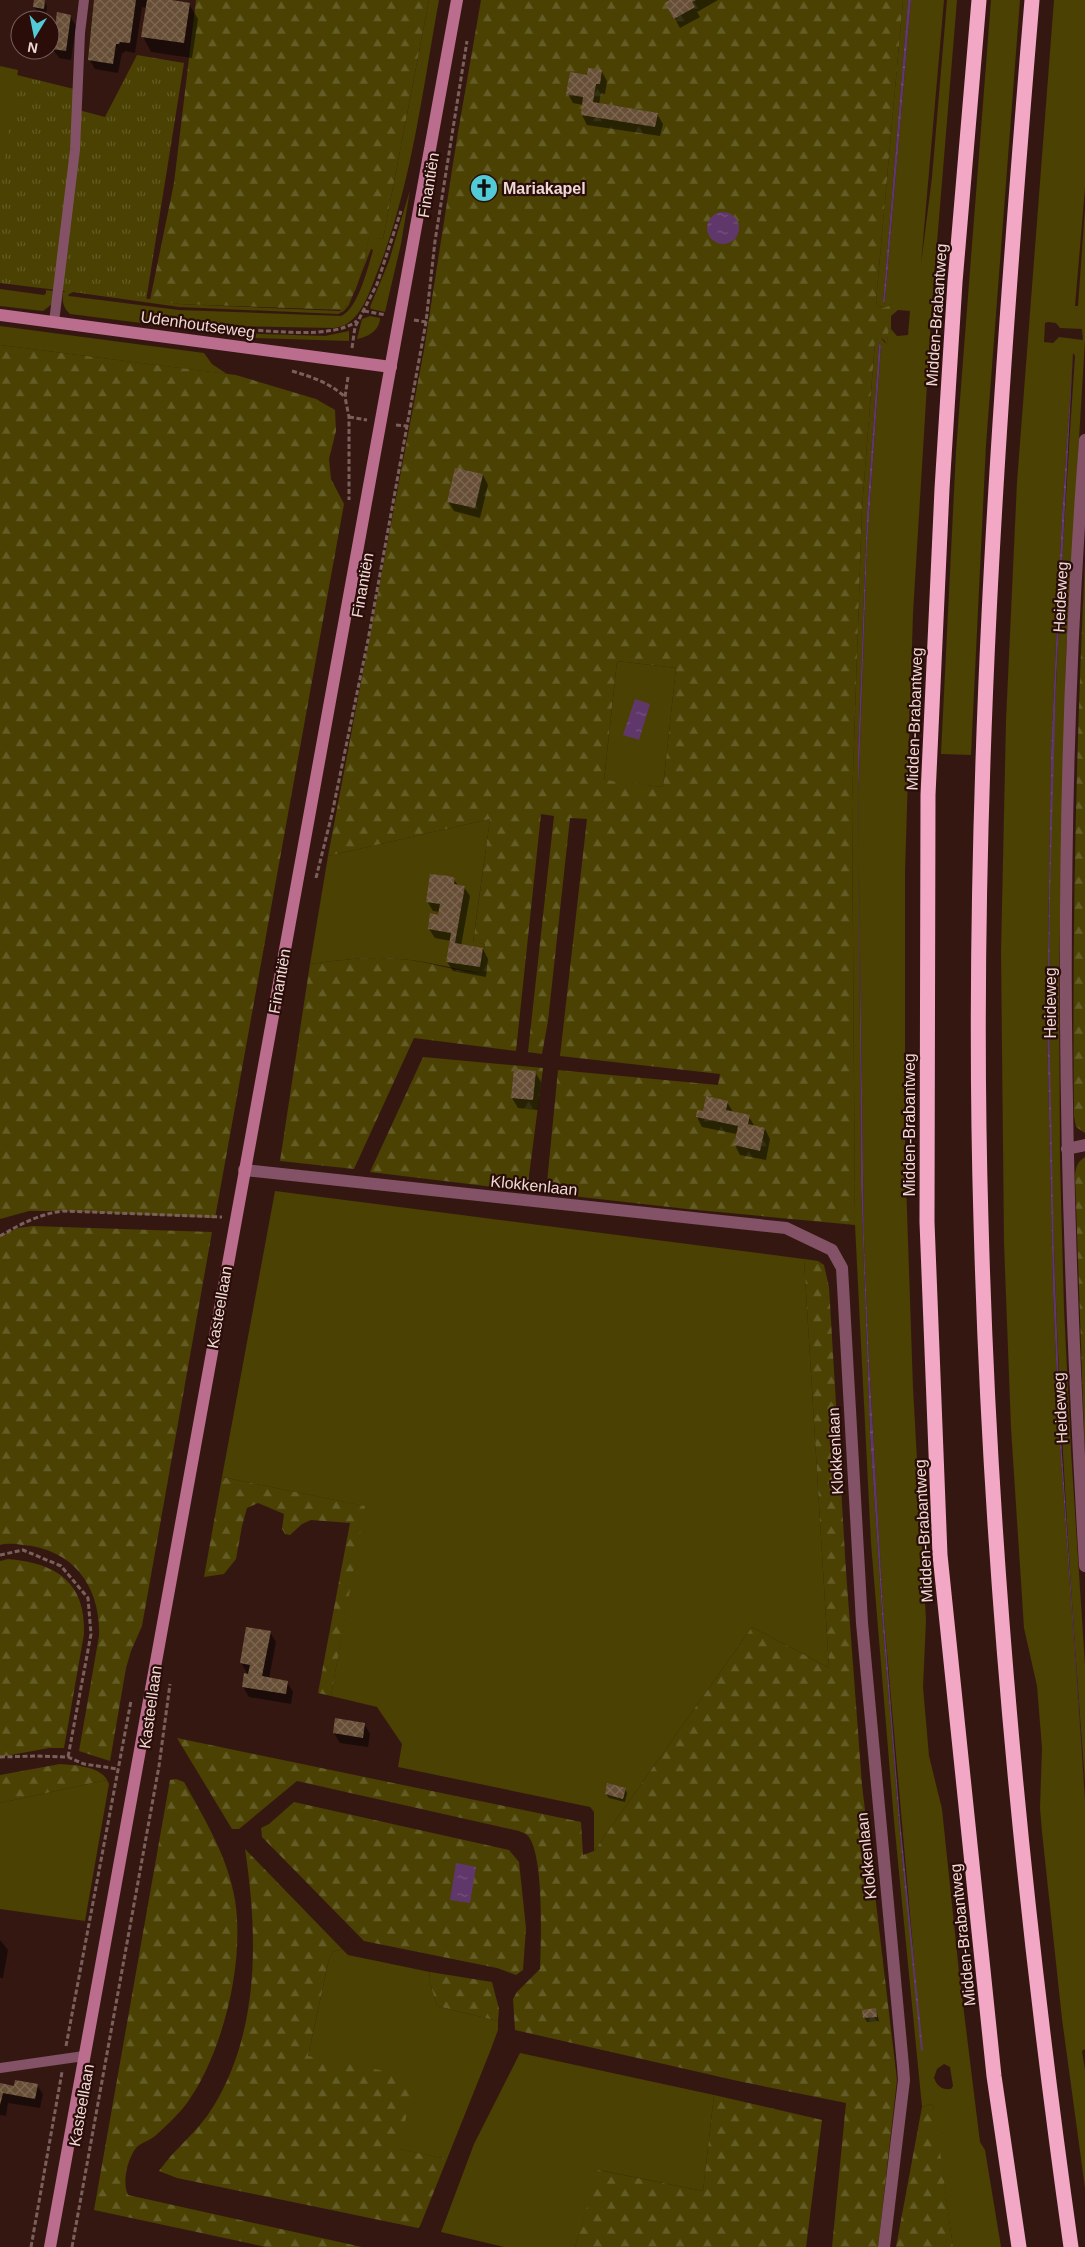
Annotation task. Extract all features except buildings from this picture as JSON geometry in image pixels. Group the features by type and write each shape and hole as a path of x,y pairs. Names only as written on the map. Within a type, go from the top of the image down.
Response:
{"highway":[{"name":"Midden-Brabantweg","path":"979,0 954,282 942,489 928,795 927,1222 940,1555 994,2076 1019,2247"},
{"path":"1032,0 1007,296 993,500 981,808 980,1221 996,1556 1015,1777 1048,2088 1071,2247"}],"street":[{"name":"Finantiën","path":"244,1170 457,0"},
{"name":"Udenhoutseweg","path":"0,315 391,367"},
{"name":"Heideweg","path":"1085,440 1074,645 1068,814 1067,1149 1071,1308 1085,1566"},
{"path":"1067,1149 1085,1145"},
{"name":"Kasteellaan","path":"50,2247 236,1226 244,1170"},
{"name":"Klokkenlaan","path":"244,1170 786,1228 832,1250 842,1268 862,1623 904,2080 884,2247"}],"lane":[{"path":"54,322 75,150 80,33 84,0"},
{"name":"Kasteellaan","path":"0,2068 84,2056"}],"path":[{"name":"Finantiën","path":"314,884 332,814 368,640 408,426 426,322 435,241 468,35"},
{"name":"Finantiën","path":"349,417 345,397 358,320 377,284 402,206"},
{"path":"231,329 327,332 342,330 358,320"},
{"path":"0,1236 38,1216 63,1211 222,1217 236,1226"},
{"path":"0,1555 23,1550 61,1566 88,1598 91,1634 68,1757"},
{"name":"Kasteellaan","path":"72,2247 159,1766 171,1675"},
{"path":"0,1757 68,1757 84,1764 118,1769"}],"green space":[{"path":"196,0 429,0 383,239 369,238 357,287 348,304 342,310 179,304 150,300 174,183"},
{"path":"429,0 439,0 421,106 398,211 369,294 354,318 342,326 334,328 225,326 183,322 165,326 70,314 64,307 63,292 69,290 120,294 179,304 340,311 346,306 354,293 349,305 338,314 179,307 73,292 68,295 179,310 341,316 347,312 357,297 365,277 373,250 371,249 357,284 369,237 383,239"},
{"path":"481,0 903,0 876,301 877,305 883,308 889,306 891,301 887,348 885,341 881,338 877,338 875,341 862,508 852,802 855,1225 546,1193 558,1070 718,1085 720,1074 560,1056 587,819 570,818 548,1021 542,1054 528,1052 554,816 541,814 516,1051 414,1038 354,1169 280,1161 310,964 355,959 388,958 410,960 480,973 485,944 473,943 490,819 328,856 424,350 457,138","holes":["617,661 676,668 663,787 604,780"]},
{"path":"903,0 908,0 883,302 885,301 911,0 944,0 921,264 932,177 947,0 957,0 932,303 913,613 905,873 905,1152 913,1388 926,1620 923,1687 929,1756 942,1809 959,1972 980,2142 985,2150 1001,2247 953,2247 933,2106 930,2104 922,2107 894,1821 871,1543 855,1225 852,802 862,508 875,341 877,338 881,338 887,345 890,303 889,307 883,308 877,305","holes":["898,310 910,311 908,335 897,336 891,329 891,316","879,343 881,345 867,546 858,795 867,513","859,857 864,1241 883,1607 922,2051 902,1859 883,1629 870,1434 861,1186","944,2064 950,2067 953,2086 951,2089 942,2088 934,2078 937,2069"]},
{"path":"991,0 1020,0 986,445 971,755 941,754 956,451"},
{"path":"1054,0 1085,0 1085,188 1075,306 1078,306 1085,208 1085,340 1066,654 1059,970 1060,1162 1064,1308 1085,1665 1085,1782 1071,1591 1060,1399 1050,1112 1049,1016 1049,933 1056,685 1064,520 1075,356 1073,353 1062,515 1051,751 1047,1024 1053,1292 1060,1446 1085,1800 1085,2049 1082,2051 1085,2070 1085,2188 1062,2019 1042,1832 1040,1808 1042,1748 1037,1686 1024,1628 1011,1428 1004,1243 1001,953 1006,721 1017,482","holes":["1045,323 1056,323 1060,328 1082,329 1083,340 1059,337 1053,343 1044,342"]},
{"path":"137,55 184,63 146,301 0,283 0,193 17,75 74,89 75,109 105,117"},
{"path":"0,66 18,70 0,215"},
{"path":"410,190 401,244 385,312 371,309 370,307 389,261"},
{"path":"0,289 44,295 46,290 54,291 52,304 43,311 0,306"},
{"path":"370,316 380,318 378,326 369,335 357,339 362,319"},
{"path":"0,326 204,353 212,364 227,374 0,345"},
{"path":"349,331 349,341 253,338 231,333 325,336"},
{"path":"0,345 236,375 316,399 335,410 336,431 329,459 331,479 344,504 215,1218 29,1211 0,1219"},
{"path":"1085,562 1085,1133 1076,1127 1074,1116 1074,977 1075,839"},
{"path":"617,661 676,668 663,787 604,781"},
{"path":"490,819 473,942 485,944 480,973 420,961 388,958 355,959 310,964 328,856"},
{"path":"423,1057 543,1068 527,1191 370,1172"},
{"path":"1085,1157 1085,1457 1075,1175 1077,1165"},
{"path":"275,1191 804,1259 829,1668 752,1627 594,1851 594,1812 590,1807 398,1767 402,1744 377,1707 331,1696 364,1506 222,1477"},
{"path":"33,1226 212,1232 142,1626 126,1668 110,1761 79,1751 99,1636 95,1602 89,1587 81,1574 57,1554 41,1548 23,1545 0,1545 0,1236 18,1228"},
{"path":"804,1259 818,1261 824,1265 829,1287 846,1571 862,1785 897,2080 878,2247 832,2247 846,2103 738,2081 515,2030 513,1999 517,1992 540,1969 541,1920 539,1881 534,1848 527,1835 519,1831 297,1781 239,1829 232,1829 177,1738 581,1822 583,1855 594,1851 752,1627 829,1668"},
{"path":"222,1477 365,1506 331,1696 318,1693 350,1523 311,1520 302,1524 290,1535 285,1534 282,1529 284,1514 258,1503 247,1508 236,1559 224,1574 204,1577"},
{"path":"8,1559 40,1565 54,1571 65,1579 73,1588 80,1601 84,1634 64,1748 49,1748 0,1757 0,1561"},
{"path":"60,1764 92,1769 104,1775 107,1780 0,1803 0,1775"},
{"path":"176,1779 184,1782 208,1825 232,1884 237,1924 234,1978 221,2033 200,2082 176,2116 155,2136 138,2146 133,2153 128,2165 126,2190 128,2195 362,2247 266,2247 94,2210 170,1780"},
{"path":"107,1780 109,1784 85,1921 0,1909 0,1803"},
{"path":"294,1802 509,1850 519,1862 526,1928 523,1970 516,1975 497,1968 364,1941 262,1837 261,1828 269,1824"},
{"path":"245,1849 342,1949 333,1952 329,1959 308,2056 415,2077 399,2149 447,2159 418,2228 177,2178 159,2171 213,2107 228,2078 240,2047 252,1982 253,1948 252,1915"},
{"path":"342,1949 348,1955 430,1972 429,1980 437,2006 498,2021 498,2030 491,2049 447,2159 398,2149 308,2056 329,1959 333,1952"},
{"path":"430,1972 492,1982 499,2009 498,2021 437,2006 429,1980"},
{"path":"520,2053 714,2095 703,2191 599,2170 575,2247 504,2247 441,2232 474,2144"},
{"path":"714,2095 822,2120 806,2247 575,2247 598,2170 703,2191"},
{"path":"930,2104 933,2106 935,2115 953,2247 896,2247 922,2107"}],"water":[{"path":"908,0 911,0 885,301 883,302"},
{"path":"723,212 729,213 734,217 738,222 738,234 734,239 729,243 723,244 717,243 712,239 708,234 707,228 708,222 712,217 717,213"},
{"path":"879,343 881,345 867,546 858,795 867,513"},
{"path":"1073,352 1056,682 1050,895 1049,1015 1054,1252 1061,1439 1085,1800 1060,1446 1053,1292 1047,1024 1051,751 1062,515"},
{"path":"635,699 650,704 639,740 623,735"},
{"path":"859,857 864,1241 869,1360 883,1607 900,1820 923,2050 921,2051 902,1859 883,1629 870,1434 861,1186"},
{"path":"456,1863 476,1867 470,1903 450,1900"}],"place":[{"name":"Mariakapel","path":"484,188"}]}
